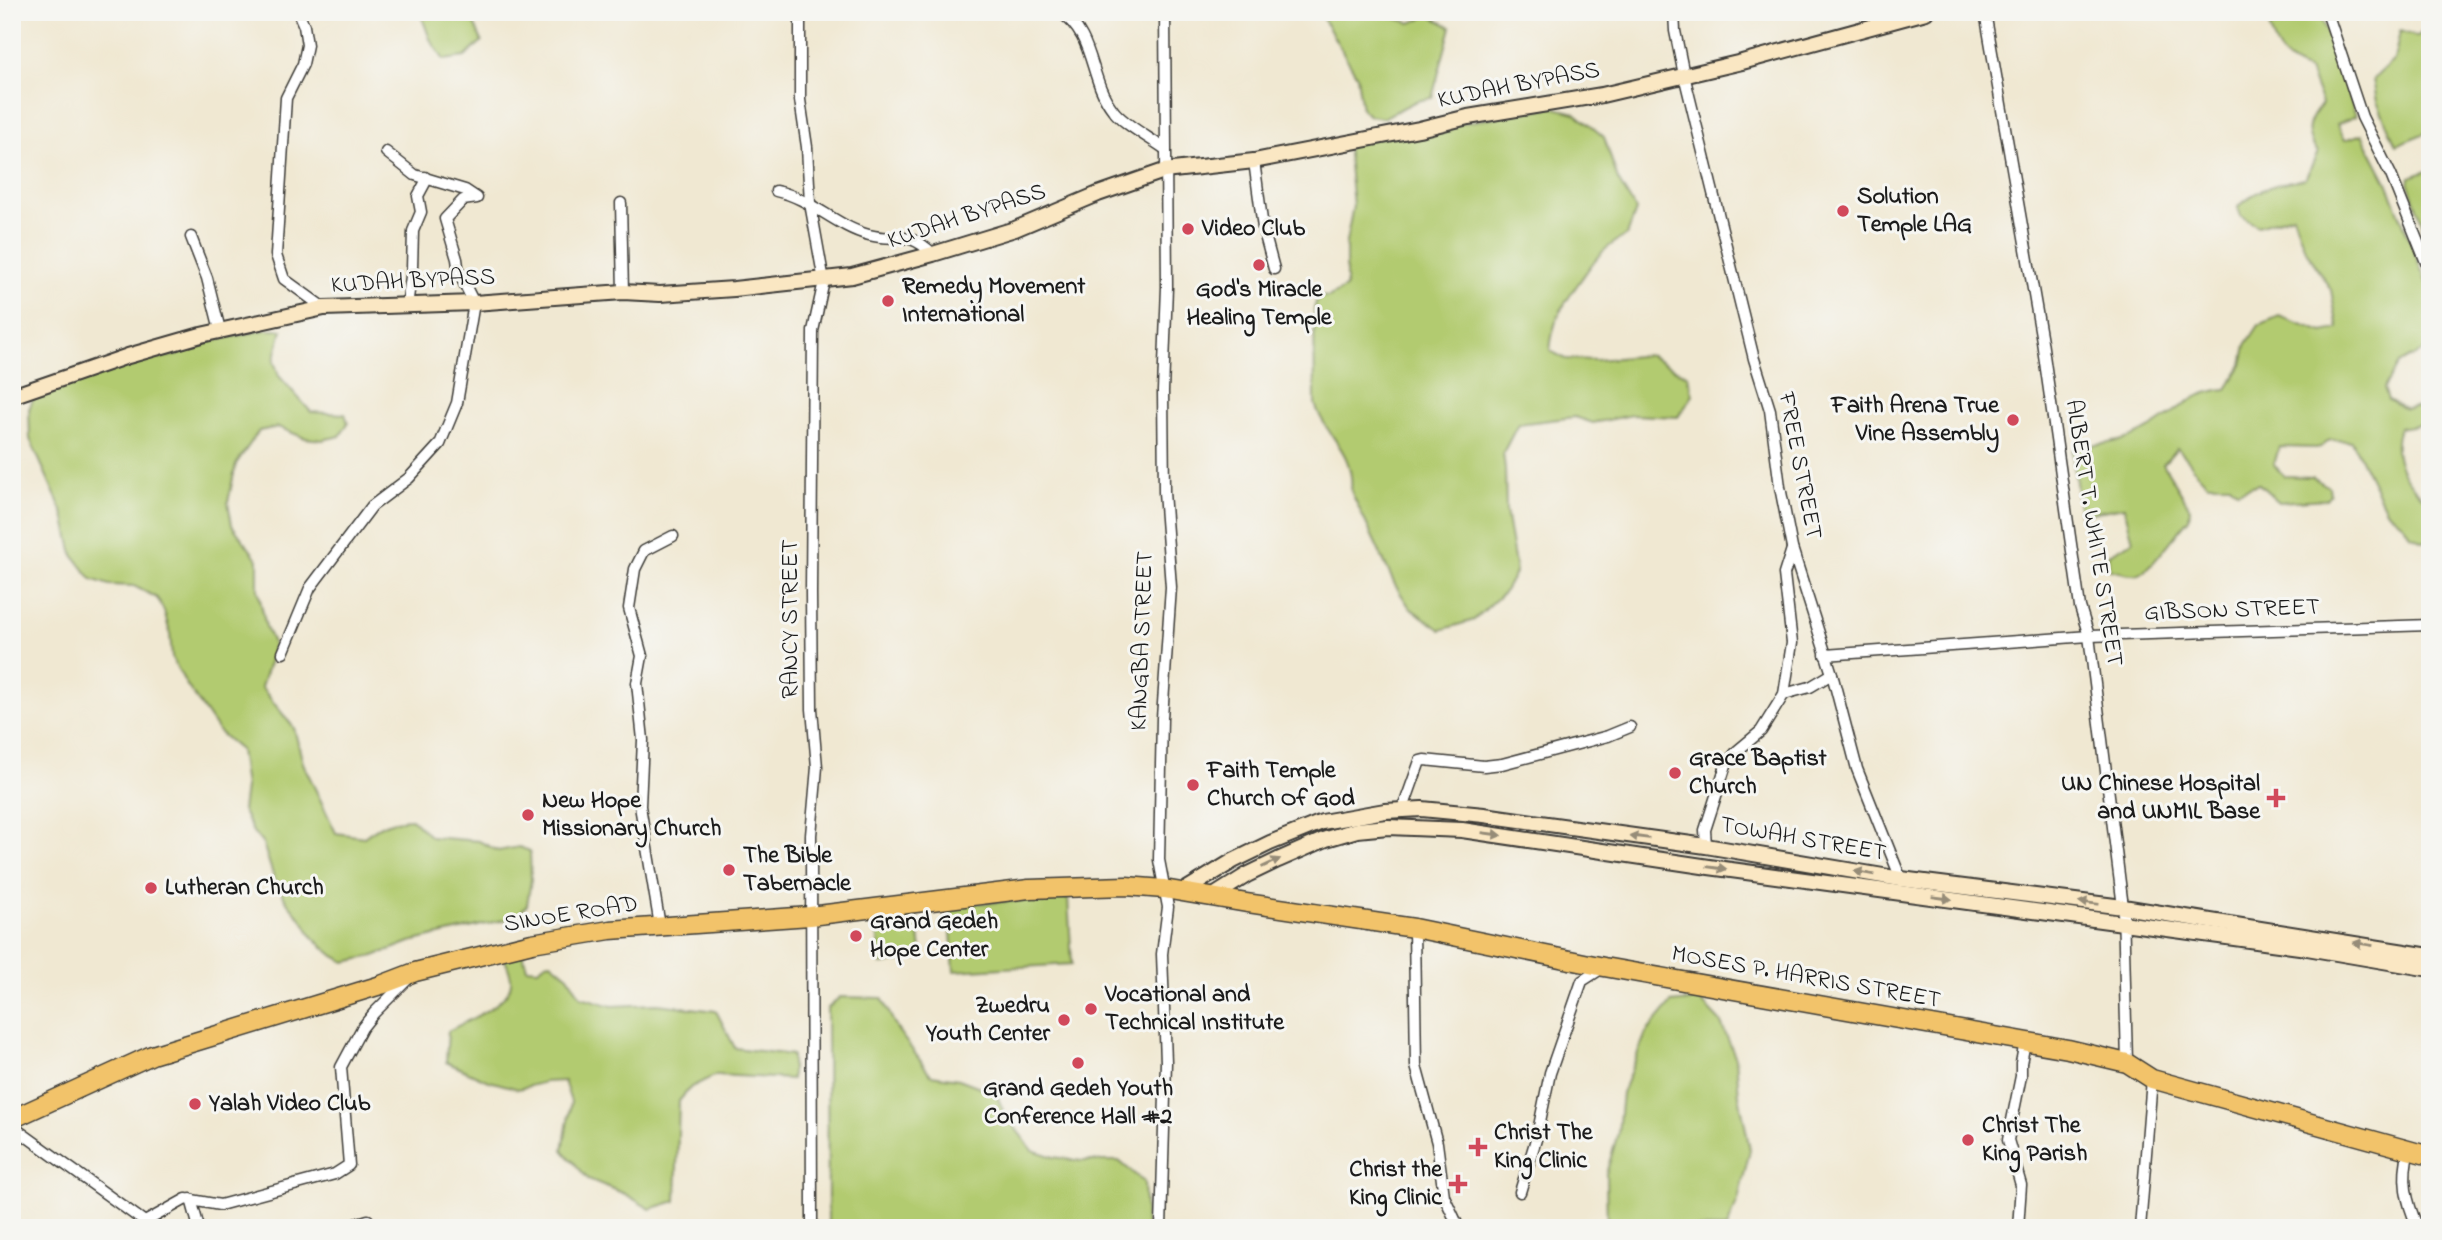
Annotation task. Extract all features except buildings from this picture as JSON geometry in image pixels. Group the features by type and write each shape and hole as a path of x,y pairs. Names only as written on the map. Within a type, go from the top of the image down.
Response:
{"highway":[{"name":"SINOE ROAD","path":"12,1119 152,1055 381,985 415,972 563,936 660,926 810,916 1029,889 1089,886 1164,888"},
{"name":"MOSES P. HARRIS STREET","path":"1164,888 1415,928 1604,967 2025,1042 2127,1063 2152,1079 2430,1156"}],"street":[{"path":"298,12 304,26 306,45 303,64 286,98 276,255 284,279 324,308"},
{"name":"RANCY STREET","path":"800,12 800,100 807,147 810,203 824,281 813,331 812,709 817,767 811,835 810,916 812,1228"},
{"path":"1060,12 1073,20 1082,33 1097,80 1114,113 1165,149"},
{"name":"KANGBA STREET","path":"1161,1228 1166,1062 1162,954 1168,907 1159,860 1161,718 1171,587 1164,492 1163,391 1167,287 1164,171 1165,12"},
{"name":"FREE STREET","path":"1674,12 1684,75 1754,359 1770,410 1780,487 1792,548 1832,674 1857,769 1901,880"},
{"name":"KUDAH BYPASS","path":"12,396 128,356 220,330 324,308 474,303 623,292 660,294 824,281 852,276 1015,229 1098,194 1164,171 1254,161 1468,117 1602,95 1742,62 1926,12"},
{"name":"ALBERT T. WHITE STREET","path":"1985,12 2042,341 2080,607 2089,636 2123,907 2127,1063"},
{"path":"2327,12 2362,117 2391,175 2430,272"},
{"path":"283,653 310,589 360,519 408,478 440,444 457,403 474,303 459,273 445,219 463,200 477,198 465,190 415,175 386,152"},
{"path":"1254,161 1263,228 1274,269"},
{"path":"407,306 412,270 413,231 421,212 418,196 425,177"},
{"path":"776,191 810,203 857,230 879,237 914,238 933,254"},
{"path":"621,203 623,292"},
{"path":"191,237 207,278 220,330"},
{"path":"660,926 640,806 643,740 637,683 642,656 629,608 635,569 644,551 673,536"},
{"path":"1706,846 1705,830 1726,765 1737,751 1761,731 1784,694 1792,643 1784,574 1792,548"},
{"name":"GIBSON STREET","path":"1825,655 2089,636 2430,625"},
{"path":"1784,694 1810,687 1832,674"},
{"path":"1405,803 1420,761 1484,766 1502,764 1608,736 1630,727"},
{"name":"TOWAH STREET","path":"1182,892 1233,861 1322,822 1384,811 1422,809 1706,846 1901,880 2123,907 2430,956"},
{"name":"TOWAH STREET","path":"1212,897 1247,875 1326,839 1357,830 1421,828 1483,833 1722,869 2307,948 2430,969"},
{"path":"1415,928 1416,1066 1437,1143 1444,1196 1459,1228"},
{"path":"1520,1192 1537,1136 1550,1073 1582,981 1604,967"},
{"path":"143,1223 186,1199 220,1205 335,1174 349,1165 341,1067 373,1013 415,972"},
{"path":"2018,1228 2021,1185 2008,1140 2025,1042"},
{"path":"2140,1228 2152,1079"},
{"path":"12,1126 153,1228"},
{"path":"2409,1150 2404,1169 2406,1200 2418,1228"},
{"path":"191,1199 199,1228"},
{"path":"342,1228 368,1220"}],"green space":[{"path":"420,12 465,12 472,19 482,41 465,57 444,60 430,39"},
{"path":"1321,12 1389,12 1391,17 1411,23 1429,15 1451,27 1432,98 1416,101 1383,118 1370,116 1362,110 1357,76"},
{"path":"2268,12 2319,12 2356,116 2337,124 2345,140 2362,134 2387,182 2430,292 2430,344 2399,364 2384,388 2388,400 2405,409 2423,407 2430,411 2430,423 2399,428 2396,449 2407,479 2430,503 2430,540 2424,541 2410,535 2404,525 2386,510 2352,441 2330,440 2320,448 2279,447 2274,465 2284,476 2312,477 2329,487 2330,494 2326,499 2279,502 2259,484 2237,491 2230,484 2208,484 2177,448 2163,464 2190,508 2189,519 2144,571 2132,574 2110,570 2109,554 2133,541 2124,507 2080,515 2072,451 2137,435 2193,399 2227,389 2242,365 2246,345 2259,325 2279,316 2323,332 2338,329 2331,290 2304,247 2293,215 2258,226 2241,216 2238,208 2251,196 2268,188 2305,179 2318,152 2310,139 2309,127 2322,104 2309,71 2290,62 2279,51 2269,25"},
{"path":"2400,31 2417,37 2423,31 2430,31 2430,131 2396,145 2377,102 2373,79 2394,60"},
{"path":"1552,107 1575,113 1604,137 1618,180 1636,210 1627,235 1600,255 1563,306 1553,330 1550,351 1566,359 1597,360 1649,355 1688,376 1693,395 1678,417 1632,415 1593,423 1575,417 1518,424 1503,453 1506,511 1516,571 1505,591 1474,620 1441,630 1410,608 1395,585 1351,491 1351,477 1344,454 1325,426 1315,404 1314,309 1318,296 1328,297 1346,288 1346,242 1353,206 1347,144"},
{"path":"2430,170 2430,246 2408,182 2410,177"},
{"path":"264,330 282,330 274,361 279,376 311,412 345,414 348,423 340,436 322,440 305,438 278,427 259,431 236,464 228,502 232,525 258,560 258,590 266,627 273,643 261,687 294,728 303,763 336,833 364,837 386,824 412,819 431,837 479,841 498,851 519,847 530,851 531,880 527,905 516,917 410,942 374,956 345,962 334,956 313,938 275,881 263,844 253,832 242,810 245,787 240,750 219,732 186,684 172,658 170,633 157,598 134,586 109,585 91,579 73,555 64,515 30,439 29,409 37,390 113,364 178,355 193,345"},
{"path":"1068,898 1072,964 954,971 949,905"},
{"path":"917,918 922,958 881,964 876,923"},
{"path":"521,947 527,968 538,969 551,962 568,976 581,997 612,1006 657,1004 716,1011 735,1048 792,1055 792,1079 716,1075 691,1087 679,1101 676,1201 650,1209 625,1194 588,1179 563,1150 571,1102 564,1081 545,1082 518,1089 486,1080 446,1062 448,1031 486,1011 503,998 509,990 511,978 501,951"},
{"path":"840,997 882,998 897,1029 931,1075 959,1079 996,1093 1004,1113 1032,1150 1054,1157 1082,1161 1119,1161 1144,1182 1146,1228 828,1228 827,1009"},
{"path":"1700,1000 1720,1021 1736,1058 1739,1095 1750,1150 1738,1200 1727,1228 1607,1228 1606,1174 1618,1133 1622,1093 1646,1033 1671,1003"}],"place":[{"name":"Solution Temple LAG","path":"1843,211"},
{"name":"Video Club","path":"1188,229"},
{"name":"God's Miracle Healing Temple","path":"1259,265"},
{"name":"Remedy Movement International","path":"888,301"},
{"name":"Faith Arena True Vine Assembly","path":"2013,420"},
{"name":"Grace Baptist Church","path":"1675,773"},
{"name":"Faith Temple Church Of God","path":"1193,785"},
{"name":"UN Chinese Hospital and UNMIL Base","path":"2276,798"},
{"name":"New Hope Missionary Church","path":"528,815"},
{"name":"The Bible Tabernacle","path":"729,870"},
{"name":"Lutheran Church","path":"151,888"},
{"name":"Grand Gedeh Hope Center","path":"856,936"},
{"name":"Vocational and Technical Institute","path":"1091,1009"},
{"name":"Zwedru Youth Center","path":"1064,1020"},
{"name":"Grand Gedeh Youth Conference Hall #2","path":"1078,1063"},
{"name":"Yalah Video Club","path":"195,1104"},
{"name":"Christ The King Parish","path":"1968,1140"},
{"name":"Christ The King Clinic","path":"1478,1147"},
{"name":"Christ the King Clinic","path":"1458,1184"}]}
